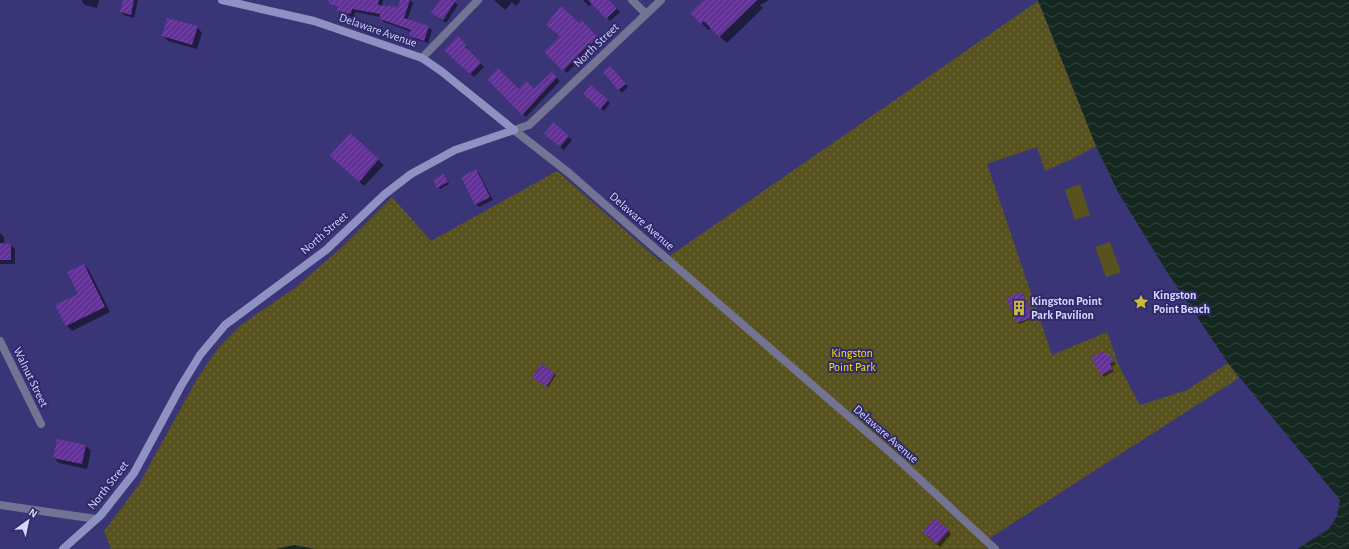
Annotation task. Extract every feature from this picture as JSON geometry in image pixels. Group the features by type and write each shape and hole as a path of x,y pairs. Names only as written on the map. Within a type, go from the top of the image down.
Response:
{"street":[{"name":"Delaware Avenue","path":"222,0 314,21 407,51 422,58 441,71 569,173 893,456 995,549"},
{"path":"422,58 478,0"},
{"path":"632,0 646,14"},
{"name":"North Street","path":"63,549 101,515 134,473 181,386 200,355 225,325 326,250 385,194 411,174 454,150 529,125 661,0"},
{"name":"Walnut Street","path":"0,341 41,424"},
{"path":"0,505 96,520"}],"green space":[{"name":"Kingston Point Park","path":"1038,1 1096,146 1045,171 1037,147 987,164 1052,355 1107,332 1119,366 1140,405 1187,390 1228,363 1239,378 982,543 988,549 314,549 295,545 276,549 111,549 104,531 138,486 197,379 218,348 241,325 296,287 341,248 392,197 431,241 557,171 661,262"},
{"path":"1080,184 1090,215 1075,220 1065,190"},
{"path":"1110,242 1121,272 1106,277 1095,247"}],"water":[{"path":"1038,0 1349,0 1349,549 1297,549 1329,529 1337,516 1340,500 1228,363 1167,272 1118,192 1096,146"},
{"path":"295,545 314,549 276,549"}],"building":[{"path":"123,0 134,0 131,15 120,12"},
{"path":"329,0 379,0 378,5 398,7 400,0 410,0 404,18 429,26 424,41 409,36 411,30 380,19 380,14 352,9 351,14 337,11 338,6 329,4"},
{"path":"440,0 456,0 443,20 431,13"},
{"path":"588,0 609,0 617,8 606,19"},
{"path":"704,0 757,0 719,37 704,21 701,24 690,13"},
{"path":"561,6 579,23 582,20 598,38 591,44 590,43 563,71 544,52 560,36 546,25"},
{"path":"167,18 198,26 192,45 162,36"},
{"path":"458,36 481,63 470,74 444,50"},
{"path":"610,66 626,84 618,90 603,72"},
{"path":"498,68 519,89 526,81 534,89 552,72 557,77 522,115 487,79"},
{"path":"591,85 608,100 600,109 583,94"},
{"path":"553,122 569,136 560,147 544,134"},
{"path":"350,133 379,159 359,182 330,156"},
{"path":"476,169 490,197 475,205 461,177"},
{"path":"444,174 448,182 437,188 433,180"},
{"path":"0,243 11,244 11,260 0,260"},
{"path":"84,264 105,307 66,326 55,305 78,294 67,272"},
{"name":"Kingston Point Park Pavilion","path":"1022,292 1033,317 1017,323 1006,298"},
{"path":"1104,351 1106,356 1110,354 1114,361 1110,364 1113,369 1101,375 1091,357"},
{"path":"541,364 555,373 546,387 532,377"},
{"path":"57,439 86,445 82,464 53,458"},
{"path":"935,518 949,530 937,544 923,532"}],"place":[{"name":"Kingston Point Beach","path":"1141,302"},
{"name":"Kingston Point Park Pavilion","path":"1019,308"}]}
